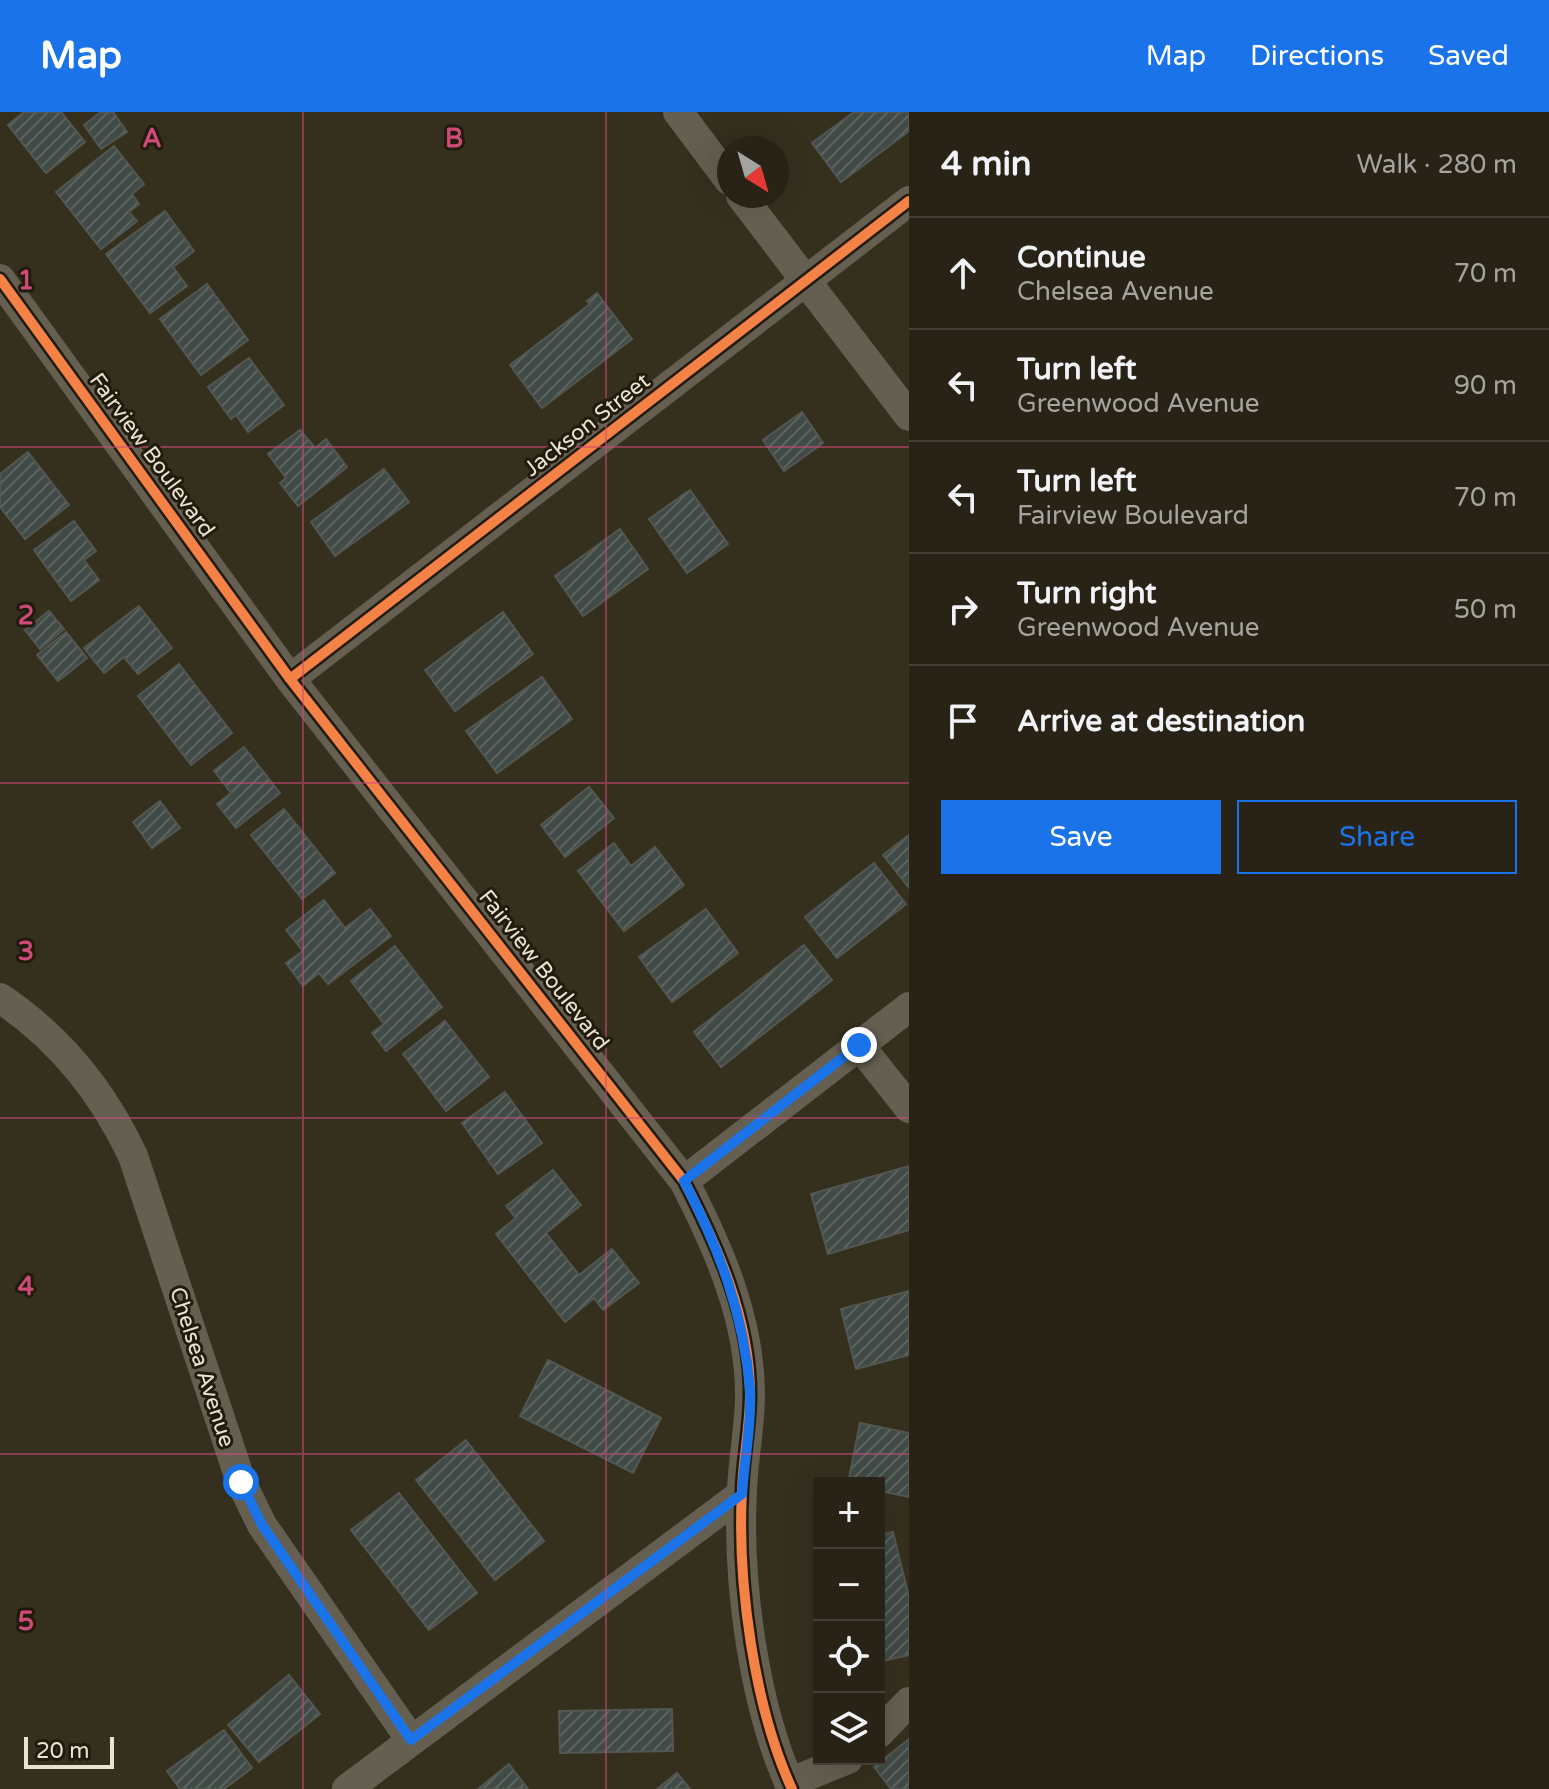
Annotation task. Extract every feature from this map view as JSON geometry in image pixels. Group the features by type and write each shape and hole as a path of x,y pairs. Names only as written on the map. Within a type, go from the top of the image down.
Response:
{"street":[{"path":"678,112 717,164"},
{"name":"Jackson Street","path":"290,679 909,201"},
{"path":"750,208 909,416"},
{"name":"Fairview Boulevard","path":"0,279 290,679 684,1181 715,1241 740,1316 750,1393 742,1494 748,1625 774,1751 790,1786"},
{"name":"Chelsea Avenue","path":"0,998 62,1050 89,1079 115,1117 133,1156 241,1482 262,1525 411,1740"},
{"path":"684,1181 909,1007"},
{"path":"859,1045 909,1108"},
{"path":"347,1789 742,1494"},
{"path":"885,1727 909,1702"},
{"path":"790,1786 835,1765"}],"building":[{"path":"24,112 61,112 85,142 46,173 8,125"},
{"path":"101,112 113,112 127,132 101,149 84,125"},
{"path":"854,112 909,112 909,131 841,182 812,143"},
{"path":"114,146 144,184 132,194 139,204 129,212 137,221 101,249 56,192"},
{"path":"165,211 194,251 173,267 187,286 150,313 106,254"},
{"path":"207,284 248,340 201,375 160,319"},
{"path":"597,293 632,339 542,408 510,365 590,304 587,301"},
{"path":"249,358 284,405 248,432 236,415 231,419 208,387"},
{"path":"802,412 823,443 784,471 763,440"},
{"path":"300,430 315,448 326,439 347,467 298,506 280,483 286,478 268,454"},
{"path":"28,452 69,505 25,539 0,507 0,474"},
{"path":"384,469 409,502 335,556 311,522"},
{"path":"690,490 728,544 687,573 649,519"},
{"path":"74,521 96,551 84,560 99,580 71,601 34,550"},
{"path":"620,529 648,569 583,616 555,576"},
{"path":"139,606 172,648 138,674 124,657 104,673 84,648"},
{"path":"49,611 64,629 40,649 25,630"},
{"path":"503,612 533,654 455,711 425,670"},
{"path":"66,632 87,658 58,681 37,655"},
{"path":"179,664 232,733 191,765 138,696"},
{"path":"542,677 572,719 497,773 466,731"},
{"path":"244,747 280,793 236,828 217,804 231,793 214,771"},
{"path":"589,787 614,818 565,857 541,825"},
{"path":"160,801 180,828 152,848 133,822"},
{"path":"284,809 335,873 302,899 251,835"},
{"path":"909,835 909,888 883,855"},
{"path":"614,843 631,866 655,847 684,885 624,931 578,871"},
{"path":"874,863 906,904 837,958 805,917"},
{"path":"324,900 345,928 370,909 391,936 328,984 319,973 303,986 286,963 303,951 286,930"},
{"path":"706,909 738,953 672,1002 639,957"},
{"path":"804,945 832,980 721,1067 694,1032"},
{"path":"395,946 442,1007 386,1051 372,1033 384,1024 351,981"},
{"path":"445,1021 489,1077 446,1111 403,1054"},
{"path":"505,1092 542,1143 498,1174 462,1123"},
{"path":"909,1166 909,1230 828,1254 811,1194"},
{"path":"553,1170 581,1205 546,1233 579,1275 612,1249 639,1283 603,1310 594,1298 565,1322 496,1234 516,1218 506,1206"},
{"path":"909,1291 909,1355 856,1369 841,1309"},
{"path":"548,1360 661,1418 633,1473 520,1416"},
{"path":"860,1423 909,1433 909,1497 885,1492 885,1477 849,1477"},
{"path":"466,1440 544,1541 495,1580 416,1480"},
{"path":"399,1493 477,1593 429,1630 351,1530"},
{"path":"893,1532 909,1597 909,1655 885,1661 885,1549 885,1534"},
{"path":"289,1675 320,1714 259,1762 228,1725"},
{"path":"672,1709 673,1751 560,1753 559,1711"},
{"path":"224,1730 252,1768 224,1789 180,1789 167,1771"},
{"path":"909,1739 909,1789 891,1789 874,1767 885,1765 885,1758"},
{"path":"509,1764 528,1789 478,1789"},
{"path":"677,1773 690,1789 657,1789"}],"cycle path":[{"path":"290,679 909,201"},
{"path":"0,279 290,679 684,1181 730,1284 749,1366 749,1419 741,1527 746,1604 767,1721 792,1789"}],"route":[{"path":"241,1482 262,1525 411,1740 742,1494 750,1393 740,1316 715,1241 684,1181 859,1045"}]}
